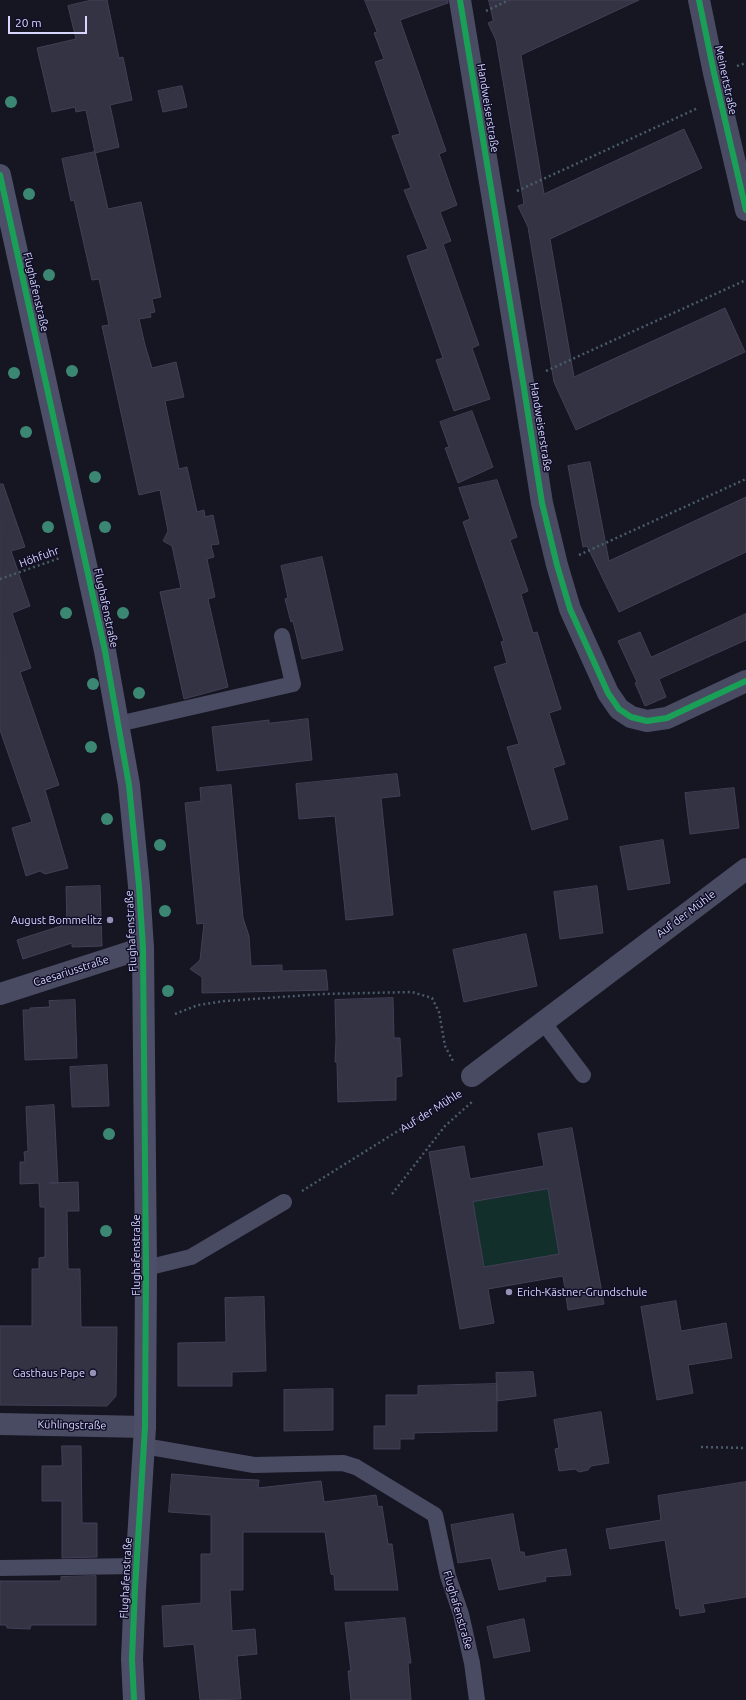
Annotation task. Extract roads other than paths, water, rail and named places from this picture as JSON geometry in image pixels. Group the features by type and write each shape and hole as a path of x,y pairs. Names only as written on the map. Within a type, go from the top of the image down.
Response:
{"main road":[{"name":"Flughafenstraße","path":"0,175 83,549 118,724 129,785 139,886 143,948 146,1268 144,1437 132,1659 134,1700"}],"street":[{"name":"Handweiserstraße","path":"460,0 542,503 557,565 570,609 605,686 619,709 631,717 647,721 667,718 746,681"},
{"name":"Meinertstraße","path":"699,0 746,210"},
{"name":"Auf der Mühle","path":"464,1070 543,1022 746,869"},
{"name":"Caesariusstraße","path":"0,994 143,948"},
{"name":"Kühlingstraße","path":"0,1424 144,1437"}],"lane":[{"path":"118,724 293,684 282,636"},
{"path":"543,1022 583,1075"},
{"path":"146,1268 191,1257 284,1202"},
{"name":"Flughafenstraße","path":"144,1437 254,1465 343,1462 356,1467 435,1515 448,1576 461,1614 471,1656 477,1700"},
{"path":"0,1568 137,1566"}],"place":[{"name":"August Bommelitz","path":"110,920"},
{"name":"Erich-Kästner-Grundschule","path":"509,1292"},
{"name":"Gasthaus Pape","path":"93,1373"}]}
